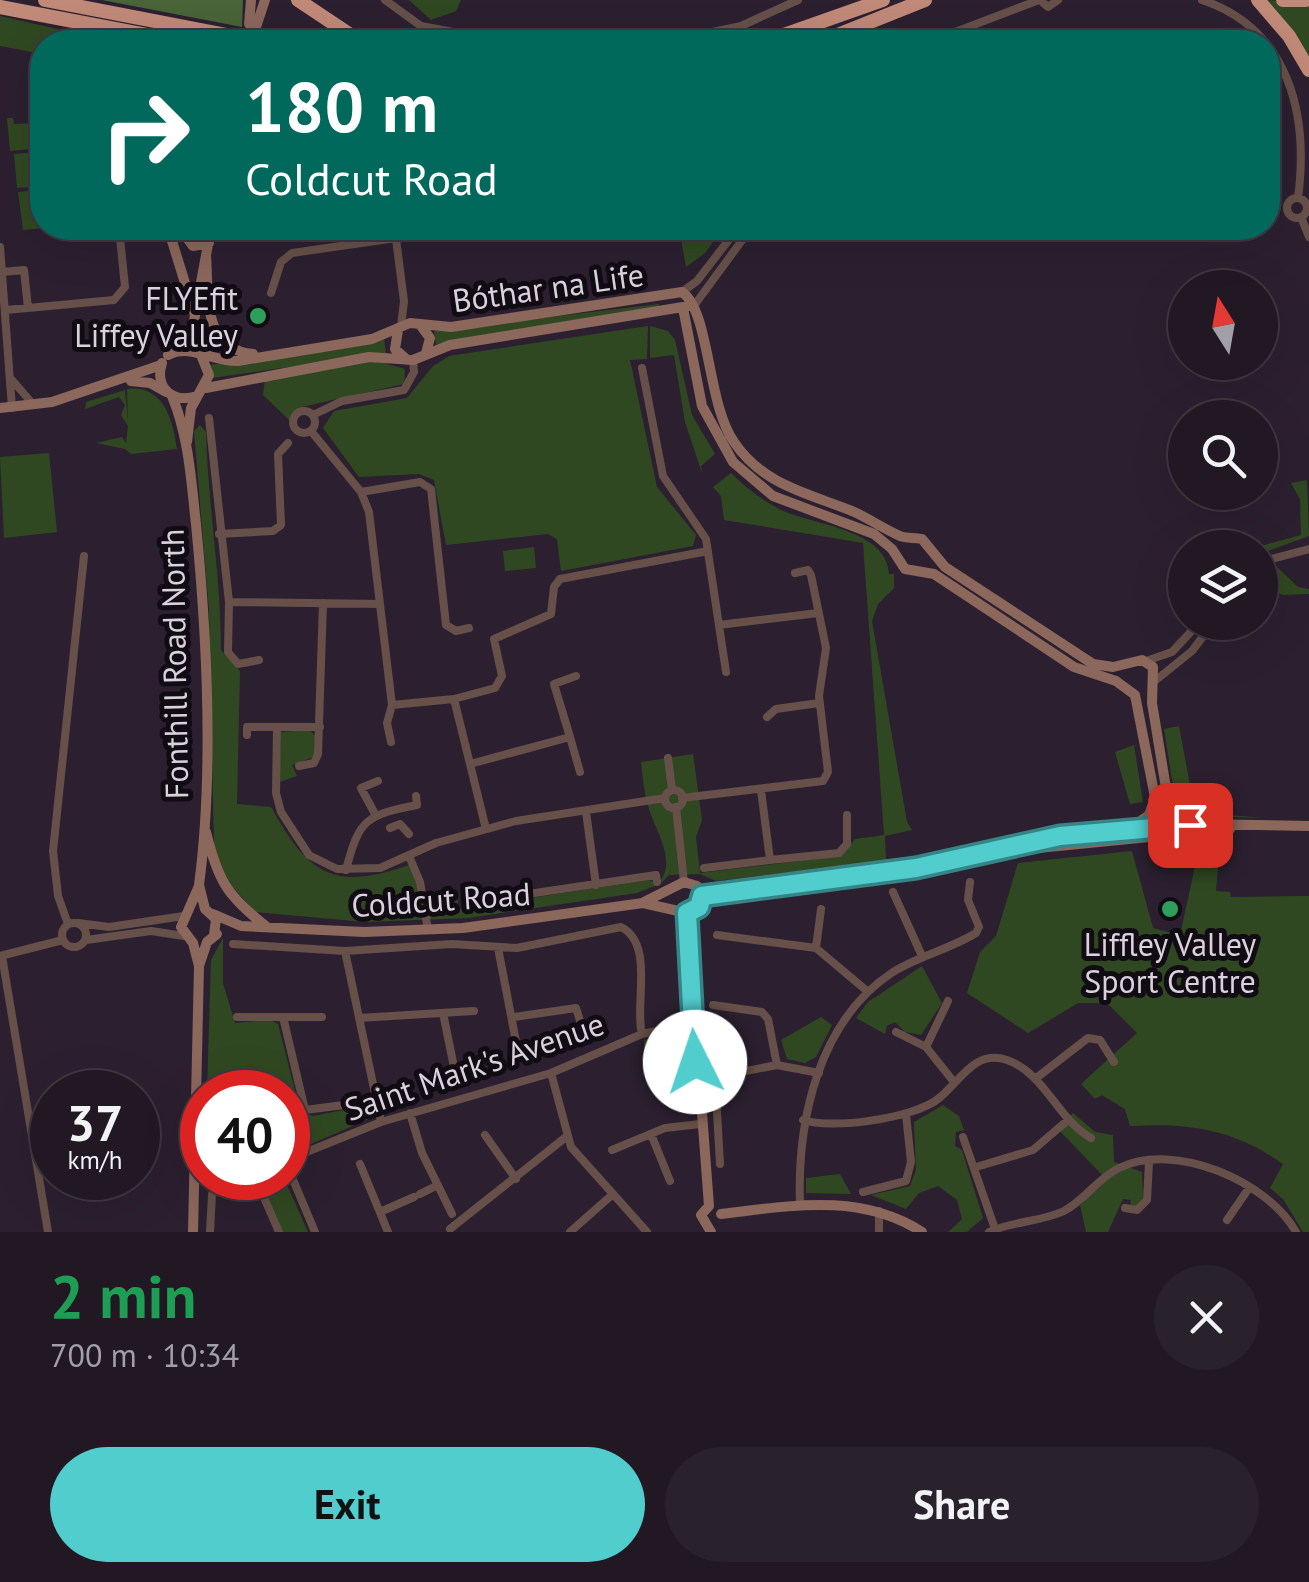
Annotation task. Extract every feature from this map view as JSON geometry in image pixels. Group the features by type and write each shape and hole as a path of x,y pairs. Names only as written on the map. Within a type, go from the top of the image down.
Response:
{"highway":[{"path":"45,0 194,30"},
{"path":"298,0 343,30"},
{"path":"798,30 884,0"},
{"path":"850,30 925,0"},
{"path":"1283,0 1306,0"},
{"path":"1261,3 1309,70"},
{"path":"0,7 122,30"},
{"path":"19,10 87,30"}],"street":[{"path":"245,30 250,0"},
{"path":"248,30 265,0"},
{"path":"385,0 421,26 442,30"},
{"path":"722,30 741,26 798,0"},
{"path":"960,30 1039,0 1050,7 1058,0"},
{"path":"1202,0 1249,22 1256,30"},
{"path":"1280,59 1289,70 1302,158 1298,198 1288,209 1292,216 1301,217"},
{"path":"1298,198 1307,206 1301,217 1309,238"},
{"path":"6,310 114,300 125,287 120,240"},
{"name":"Fonthill Road North","path":"171,240 194,320 198,353 209,368 187,442"},
{"path":"189,240 193,246 208,249 209,308 220,340 248,354 283,352"},
{"name":"Fonthill Road North","path":"194,1232 199,966 217,924 199,885 204,641 187,442 170,395 160,380 165,360 194,320 209,240"},
{"path":"271,293 287,255 383,240"},
{"path":"311,431 298,432 293,420 300,412 313,415 342,401 404,390 414,372 410,360 395,349 404,301 396,240"},
{"path":"682,292 698,281 727,240"},
{"path":"742,240 696,303 715,402 745,456 787,488 851,511 906,538 920,538 945,567 1083,659 1106,667 1146,662 1172,652 1183,640"},
{"path":"0,247 10,376 6,408 36,406 125,380 184,349 198,353"},
{"path":"2,274 24,270 28,308"},
{"name":"Bóthar na Life","path":"682,292 689,350 710,425 744,474 786,502 874,534 906,569 944,580 1083,672 1128,688"},
{"name":"Bóthar na Life","path":"198,353 227,361 372,339 418,324 451,327 682,292 696,303"},
{"path":"114,300 115,312"},
{"path":"404,301 418,324"},
{"name":"Bóthar na Life","path":"201,392 368,357 410,360 466,342 696,303"},
{"name":"Bóthar na Life","path":"418,324 430,338 426,353"},
{"path":"642,368 663,476 702,528 726,672"},
{"path":"10,376 23,398 36,406"},
{"path":"125,380 150,383 170,395 201,392"},
{"path":"313,415 311,431 361,492 374,535 392,705 388,723 391,742"},
{"path":"210,418 229,602 230,656 238,664 258,660"},
{"path":"220,534 274,531 281,525 278,454 288,443"},
{"path":"361,492 420,482 429,487 446,625 456,631 468,628"},
{"path":"896,558 898,546 906,538"},
{"path":"918,570 928,561 929,548"},
{"path":"1278,558 1309,549"},
{"path":"392,705 454,699 498,686 502,676 494,639 551,614 560,580 708,551"},
{"path":"84,556 53,852 58,896 73,924 86,932 86,940"},
{"path":"668,758 672,790 682,798 823,782 828,772 819,703 826,662 811,576 808,570 796,572"},
{"path":"229,602 380,604"},
{"path":"299,766 317,760 322,603"},
{"path":"719,625 818,613"},
{"path":"1128,688 1141,694 1200,640"},
{"path":"1146,662 1156,672 1152,703 1166,788 1166,830"},
{"path":"1128,664 1123,672 1137,700 1155,797 1166,830"},
{"path":"576,676 554,684 580,772"},
{"path":"454,699 486,829"},
{"path":"767,717 776,709 819,703"},
{"path":"248,735 247,727 320,727"},
{"path":"277,728 276,793 281,812 310,855 323,864 346,870 380,868 486,829 665,798 672,790"},
{"path":"470,764 570,737"},
{"path":"374,814 361,788 378,781"},
{"path":"1166,788 1180,815 1198,824"},
{"path":"762,790 770,860"},
{"path":"346,870 360,826 374,814 416,805 416,796"},
{"path":"1121,830 1145,820 1155,797"},
{"path":"665,798 668,806 676,807"},
{"path":"682,798 676,807 684,882 697,886 702,896 699,907 687,913 692,1024 709,1206"},
{"path":"398,809 395,826 408,834"},
{"path":"586,812 596,885"},
{"path":"704,868 839,853 848,844 847,816"},
{"path":"202,818 210,858 222,884 246,912 268,928"},
{"path":"983,853 1198,824 1236,828"},
{"path":"702,896 916,868 1033,840 1121,830 1309,826"},
{"path":"409,856 420,882 427,924"},
{"path":"467,903 656,875 657,882"},
{"name":"Coldcut Road","path":"644,903 684,882"},
{"path":"800,1205 798,1156 804,1120 819,1073 842,1024 866,991 922,956 976,933 979,927 968,900 970,882"},
{"name":"Fonthill Road North","path":"199,885 185,915 188,939 199,966"},
{"path":"673,890 674,908"},
{"path":"893,892 922,956"},
{"name":"Coldcut Road","path":"241,926 427,924 644,903 687,913"},
{"path":"816,948 822,909"},
{"path":"73,924 108,926 208,911 241,926"},
{"path":"48,1232 1,956 63,940 73,924"},
{"path":"63,940 74,948 86,940 151,932 210,939 241,926"},
{"path":"233,944 345,951 452,944 498,948 617,926 628,930 642,971 642,1034"},
{"path":"718,935 816,948 866,991"},
{"path":"498,948 520,1057"},
{"path":"345,951 381,1122"},
{"path":"926,1047 948,1001"},
{"path":"713,1005 762,1012 777,1065"},
{"path":"514,1017 576,1008 586,1040"},
{"path":"359,1018 474,1011"},
{"path":"443,1013 455,1072"},
{"path":"283,1016 305,1110 316,1112 375,1101"},
{"path":"237,1017 322,1016"},
{"name":"Saint Mark's Avenue","path":"315,1232 290,1172 290,1163 299,1155 381,1122 552,1073 642,1034 692,1024"},
{"path":"896,1032 926,1047 954,1082"},
{"path":"1036,1080 1088,1038 1100,1040 1114,1062"},
{"path":"804,1120 822,1124 906,1114 939,1098 988,1058 1022,1066 1068,1120 1091,1138"},
{"path":"720,1164 712,1082 725,1074 777,1065 819,1073"},
{"path":"552,1073 566,1138 647,1232"},
{"path":"410,1113 452,1214"},
{"path":"863,1192 906,1181 910,1162 906,1114"},
{"path":"976,1167 1033,1150 1068,1120"},
{"path":"612,1150 651,1134 700,1124"},
{"path":"485,1134 516,1179"},
{"path":"651,1134 670,1181"},
{"path":"450,1229 566,1138"},
{"path":"963,1138 976,1167 992,1230 1059,1213 1122,1166 1149,1162 1202,1165 1223,1171 1280,1209 1296,1232"},
{"path":"1125,1208 1137,1210 1147,1200 1149,1162"},
{"path":"360,1164 388,1232"},
{"path":"210,1232 212,1194 245,1178 258,1184 279,1232"},
{"path":"380,1212 438,1186"},
{"path":"1227,1220 1248,1188"},
{"path":"570,1232 614,1194"},
{"path":"709,1206 721,1214 800,1205 853,1206 879,1211 922,1232"},
{"path":"709,1206 701,1214 711,1229 721,1214"},
{"path":"879,1211 879,1232"}],"green space":[{"path":"102,0 243,0 242,27"},
{"path":"409,0 461,0 456,11 431,20"},
{"path":"1266,0 1309,3 1309,56"},
{"path":"0,16 61,30 30,30 30,52 0,46"},
{"path":"7,118 13,118 14,124 30,123 30,149 10,151"},
{"path":"30,153 30,187 17,188 14,154"},
{"path":"30,191 30,229 23,230 18,192"},
{"path":"681,240 714,240 705,253 686,267"},
{"path":"659,304 659,309 436,345 434,331"},
{"path":"648,326 647,359 630,360 657,487 696,535 693,546 561,571 557,539 548,534 446,545 434,480 419,474 359,477 323,428 334,411 407,398 433,366 449,356"},
{"path":"650,326 668,331 675,340 692,415 715,454 701,466 702,473 685,422 674,355 650,358"},
{"path":"384,339 386,353 212,378 210,365"},
{"path":"373,360 405,369 404,384 302,407 289,420 263,395 265,379"},
{"path":"127,389 139,389 158,398 169,416 177,449 131,454 96,443 122,437 126,443 128,426 121,415 125,405 119,397 85,409 86,402 125,390 128,423"},
{"path":"200,425 206,432 221,650 240,671 237,804 271,807 297,848 325,871 361,877 409,865 431,902 457,898 459,909 649,880 658,883 664,875 666,857 647,803 641,762 693,754 702,820 696,837 700,873 841,856 855,839 884,835 863,543 724,520 721,496 713,487 731,473 781,510 862,538 876,547 889,574 894,574 894,588 878,604 872,621 907,822 912,830 885,836 886,861 716,881 700,874 669,875 660,884 637,893 468,918 365,922 255,912 224,877 214,846 209,611 194,431"},
{"path":"49,453 57,532 4,538 0,457"},
{"path":"1307,480 1309,536 1278,547 1278,541 1301,535 1300,499 1291,483"},
{"path":"534,547 536,568 505,571 503,551"},
{"path":"1278,568 1298,587 1309,589 1309,594 1278,593"},
{"path":"1179,726 1195,812 1263,818 1209,816 1193,813 1183,808 1173,782 1164,729"},
{"path":"310,730 315,736 314,757 292,765 297,776 279,782 281,732"},
{"path":"1134,745 1143,802 1130,804 1115,752"},
{"path":"1220,846 1216,891 1230,892 1231,897 1309,896 1309,1232 1303,1232 1283,1199 1270,1188 1283,1164 1265,1152 1228,1136 1192,1127 1130,1126 1125,1109 1102,1095 1095,1099 1081,1084 1137,1033 1107,1003 1078,1003 1028,1033 967,993 980,952 996,936 1018,863 1132,851 1153,928 1180,935 1199,848"},
{"path":"223,938 223,983 235,1023 270,1020 278,1024 290,1070 208,1070 211,960"},
{"path":"922,966 942,1003 921,1035 905,1032 895,1022 887,1026 885,1034 856,1018 868,1002"},
{"path":"821,1017 832,1025 816,1057 805,1063 787,1059 781,1040"},
{"path":"675,1033 681,1037 685,1081 659,1091 651,1066 644,1067 644,1040"},
{"path":"943,1105 959,1116 964,1130 956,1132 955,1146 962,1150 983,1218 967,1232 948,1232 962,1219 957,1200 938,1186 919,1193 906,1209 871,1195 910,1186 916,1170 914,1122"},
{"path":"365,1106 375,1113 310,1144 310,1115"},
{"path":"1073,1113 1095,1132 1113,1135 1114,1162 1142,1172 1143,1201 1139,1207 1130,1206 1131,1200 1123,1199 1108,1232 1086,1232 1080,1205 1107,1180 1056,1127"},
{"path":"840,1174 851,1194 806,1193 806,1178"},
{"path":"266,1200 294,1200 308,1232 281,1232"}],"place":[{"name":"FLYEfit Liffey Valley","path":"258,316"},
{"name":"Liffley Valley Sport Centre","path":"1170,909"}],"route":[{"path":"695,1062 687,913 699,907 702,896 916,868 1060,836 1190,825"}]}
